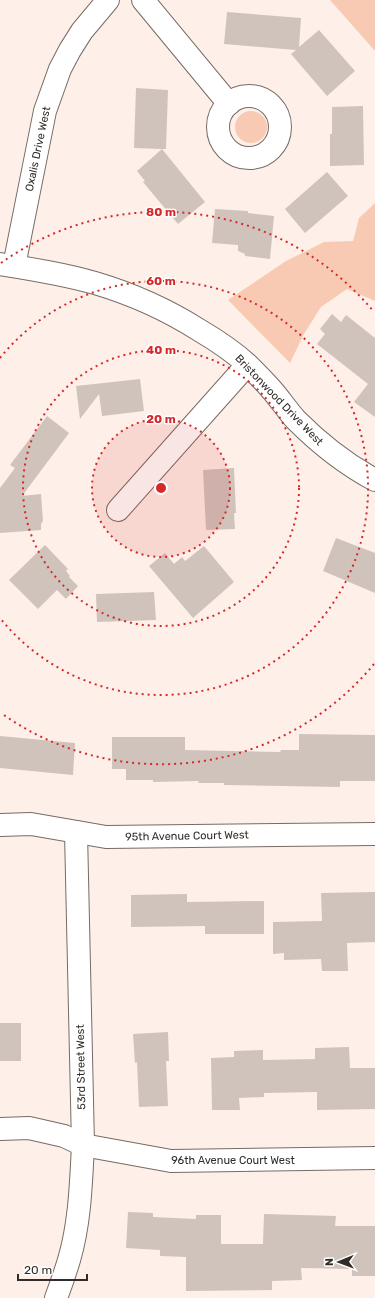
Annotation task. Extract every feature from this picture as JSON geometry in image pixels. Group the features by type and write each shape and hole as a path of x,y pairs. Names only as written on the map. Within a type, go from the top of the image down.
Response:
{"street":[{"name":"Oxalis Drive West","path":"7,265 45,111 60,69 82,31 108,0"},
{"path":"143,0 229,104"},
{"name":"Bristonwood Drive West","path":"7,265 94,282 152,304 180,318 220,343 247,364 271,389 295,419 326,448 362,473 375,480"},
{"path":"118,510 247,364"},
{"name":"95th Avenue Court West","path":"0,825 31,824 106,837 375,834"},
{"name":"53rd Street West","path":"56,1298 69,1259 77,1223 81,1187 83,1145 76,832"},
{"name":"96th Avenue Court West","path":"0,1129 29,1128 64,1136 83,1145 170,1161 375,1158"}],"shaded area":[{"path":"330,0 375,0 375,51"},
{"path":"251,111 262,116 267,127 262,138 251,143 240,138 235,127 240,116"},
{"path":"375,203 375,301 347,289 321,307 304,334 290,363 228,300 286,261 324,242 353,241 359,218"}],"building":[{"path":"227,12 301,18 299,47 319,30 355,71 327,96 291,54 296,50 224,44"},
{"path":"136,88 168,90 166,149 134,148"},
{"path":"363,106 364,165 330,166 332,107"},
{"path":"162,149 205,202 178,224 143,182 145,181 137,171"},
{"path":"327,172 348,196 305,233 285,209"},
{"path":"215,209 248,211 248,213 274,216 270,259 245,256 245,254 238,251 238,245 212,243"},
{"path":"332,314 341,322 346,315 375,338 375,417 354,402 368,384 317,344 325,334 320,329"},
{"path":"140,379 144,411 102,416 99,394 80,419 76,386"},
{"path":"47,416 69,433 22,496 41,494 43,521 41,524 41,530 0,533 0,488 15,468 10,465"},
{"path":"234,468 236,513 234,513 235,529 206,530 203,470"},
{"path":"336,538 375,553 375,593 323,571"},
{"path":"45,545 68,569 66,571 70,576 69,577 78,586 66,599 57,590 38,609 9,580"},
{"path":"204,546 234,582 193,618 149,566 165,553 174,564 182,557 185,561"},
{"path":"154,592 156,620 97,622 96,594"},
{"path":"299,734 375,735 375,781 340,781 340,787 224,785 224,783 198,783 199,781 153,782 153,780 126,780 126,769 112,769 112,737 185,737 185,750 280,752 281,750 299,750"},
{"path":"0,736 75,743 73,775 0,768"},
{"path":"375,892 375,942 347,943 348,971 322,971 321,959 284,960 284,953 273,954 273,922 322,921 321,893"},
{"path":"187,894 187,902 264,901 264,934 205,934 205,926 131,927 131,895"},
{"path":"0,1023 21,1023 21,1061 0,1061"},
{"path":"168,1032 169,1061 166,1061 168,1106 139,1107 137,1062 135,1063 133,1034"},
{"path":"349,1047 350,1068 375,1068 375,1109 317,1110 317,1092 264,1093 264,1097 239,1098 240,1110 212,1110 211,1058 234,1057 234,1051 263,1050 263,1060 315,1059 315,1048"},
{"path":"128,1212 153,1213 153,1217 196,1219 196,1215 221,1215 221,1244 263,1244 264,1214 336,1216 335,1226 375,1226 375,1276 352,1276 352,1269 301,1268 302,1280 272,1281 272,1290 186,1291 186,1257 160,1256 160,1250 126,1248"}]}
